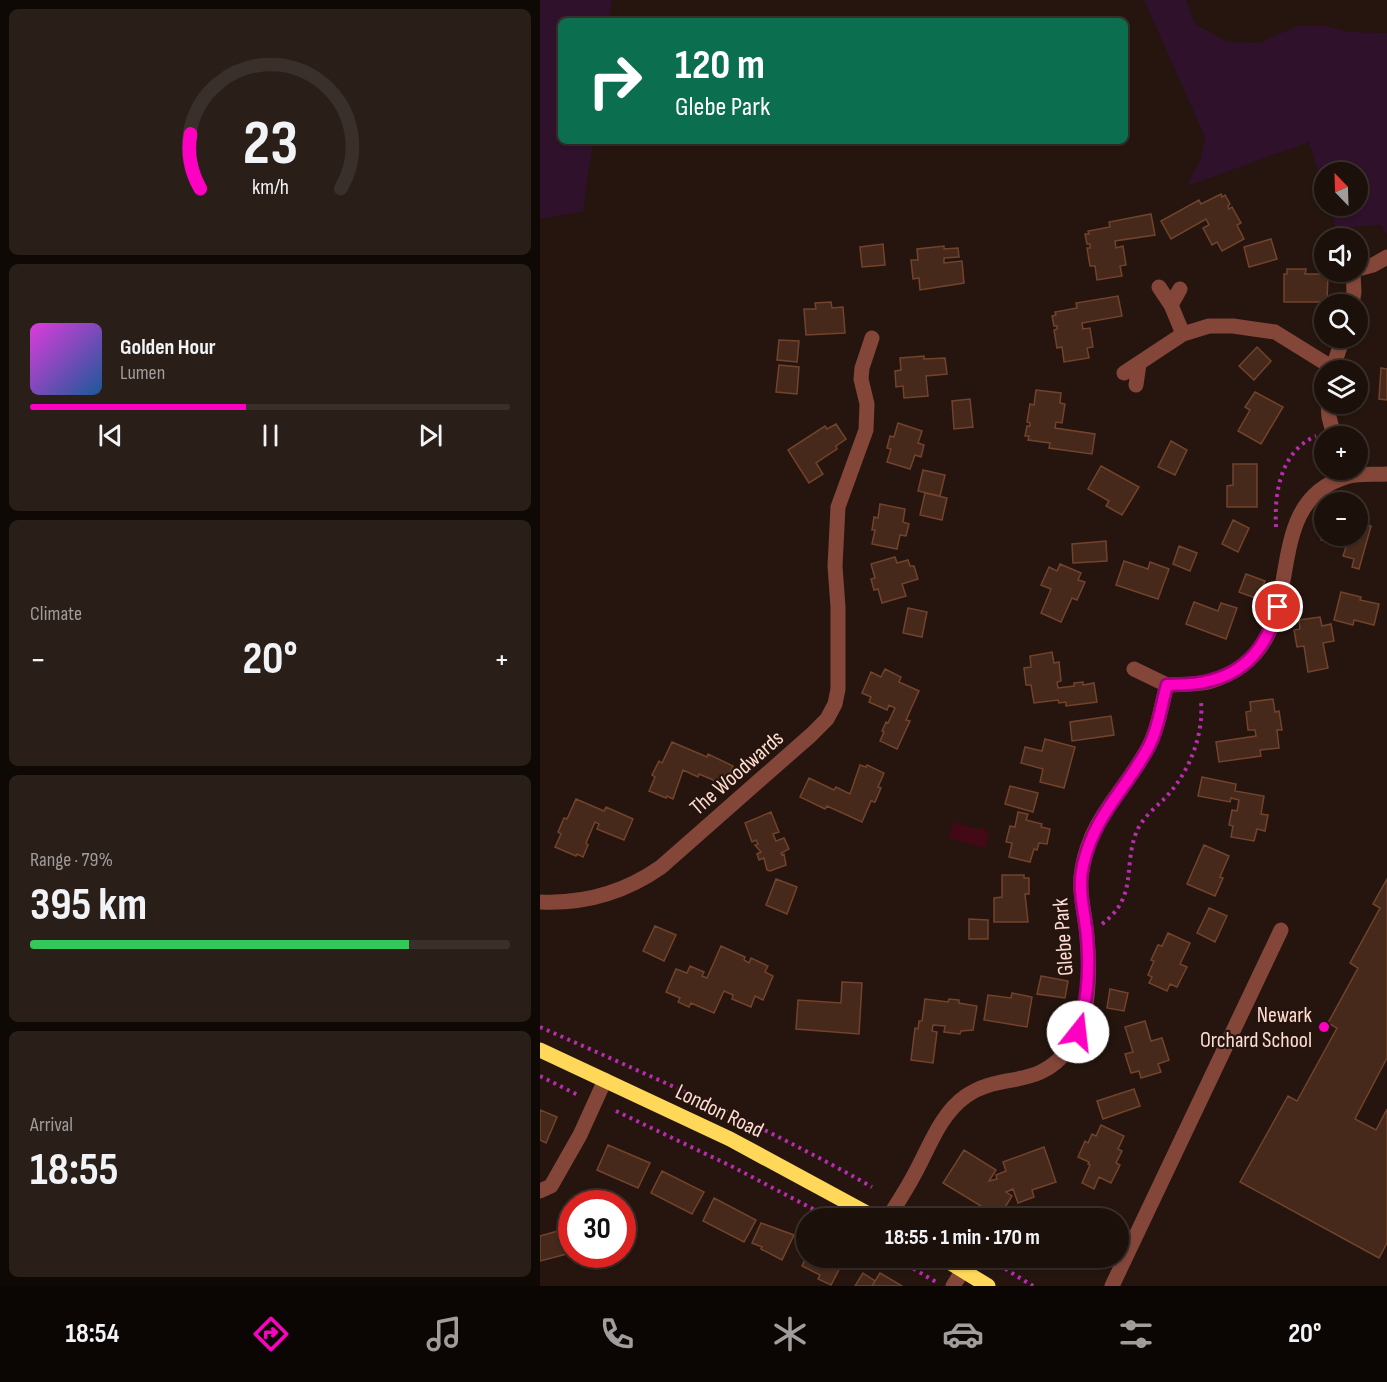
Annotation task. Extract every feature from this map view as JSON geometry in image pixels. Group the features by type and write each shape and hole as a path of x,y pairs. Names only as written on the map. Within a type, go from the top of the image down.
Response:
{"main road":[{"name":"London Road","path":"540,1050 730,1139 858,1208"},
{"path":"960,1268 988,1286"}],"street":[{"path":"1368,266 1387,257"},
{"path":"1159,286 1171,305 1183,334"},
{"path":"1171,305 1180,289"},
{"path":"1124,373 1134,360 1183,334 1209,326 1263,329 1283,337 1319,360"},
{"name":"The Woodwards","path":"540,902 574,902 606,896 648,877 785,759 827,719 836,704 838,607 835,578 838,507 866,430 867,404 861,379 862,368 872,338"},
{"path":"1134,360 1136,385"},
{"path":"1368,474 1387,474"},
{"path":"1134,669 1167,685 1199,683 1231,673 1247,662 1260,649 1272,628 1288,550 1297,520 1316,495 1336,480"},
{"name":"Glebe Park","path":"894,1208 952,1107 975,1090 988,1085 1029,1077 1044,1071 1057,1062 1071,1046 1080,1024 1088,990 1087,935 1080,896 1080,881 1088,844 1106,808 1150,745 1167,685"},
{"path":"1112,1286 1281,930"},
{"path":"540,1191 551,1186 580,1135 605,1080"},
{"path":"953,1286 963,1270"}],"path":[{"path":"1276,536 1276,503 1280,478 1295,450 1314,438"},
{"path":"1087,935 1110,918 1122,903 1129,882 1130,861 1136,833 1147,816 1172,791 1193,752 1202,712 1199,683"},
{"path":"540,1027 624,1064 872,1187"},
{"path":"540,1076 582,1097"},
{"path":"616,1111 733,1167 811,1208"},
{"path":"912,1268 941,1286"},
{"path":"1004,1268 1033,1286"}],"shaded area":[{"path":"540,0 612,0 609,18 558,18 558,144 593,144 583,211 540,219"},
{"path":"1144,0 1186,0 1195,24 1228,42 1259,43 1297,26 1327,26 1348,32 1387,33 1387,235 1381,225 1336,228 1332,216 1368,216 1368,162 1315,162 1309,142 1187,186 1201,158 1205,137"},
{"path":"954,822 977,829 984,827 989,833 985,848 949,838"}],"building":[{"path":"1221,194 1222,197 1225,195 1230,204 1229,209 1232,207 1241,223 1237,225 1244,239 1222,251 1217,242 1212,245 1203,228 1209,225 1206,219 1171,239 1161,221 1199,200 1201,204"},
{"path":"1151,214 1155,235 1115,241 1116,248 1123,246 1126,265 1120,266 1122,276 1097,280 1095,266 1090,266 1087,248 1090,248 1090,244 1087,244 1085,234 1089,234 1088,231 1110,227 1109,222"},
{"path":"1271,239 1277,259 1249,267 1244,247"},
{"path":"883,244 885,265 862,267 860,247"},
{"path":"944,246 944,249 958,248 959,257 944,258 944,263 962,261 964,283 920,290 919,278 913,279 911,260 918,260 917,249"},
{"path":"1287,269 1306,269 1305,274 1314,274 1314,282 1328,282 1327,294 1314,294 1314,302 1284,302 1284,274 1287,274"},
{"path":"1118,296 1122,316 1082,323 1083,329 1090,328 1093,347 1087,348 1089,358 1064,362 1062,347 1057,348 1054,330 1057,326 1054,326 1052,316 1056,315 1055,312 1077,308 1076,303"},
{"path":"831,302 832,308 843,307 845,333 806,335 804,309 816,309 815,303"},
{"path":"779,340 799,341 797,362 777,360"},
{"path":"1257,347 1271,361 1254,380 1239,366"},
{"path":"924,356 924,359 945,358 947,374 926,376 928,396 904,398 903,386 896,387 895,371 901,370 900,358"},
{"path":"779,365 799,367 797,394 776,392"},
{"path":"1381,368 1387,369 1387,400 1379,399"},
{"path":"1036,390 1061,393 1060,403 1065,404 1062,423 1056,422 1055,428 1095,434 1092,454 1049,448 1050,443 1028,440 1029,436 1025,436 1030,423 1027,422 1030,404 1034,405"},
{"path":"1255,392 1283,407 1261,444 1238,431 1250,410 1245,407"},
{"path":"970,399 973,427 954,429 952,401"},
{"path":"898,423 922,431 918,443 924,445 921,457 915,455 910,469 887,462 891,449 887,448 890,436 894,437"},
{"path":"836,424 846,439 836,446 837,449 816,463 823,474 809,483 788,450 825,426 827,429"},
{"path":"1171,441 1187,450 1175,475 1158,467"},
{"path":"1233,464 1257,464 1257,507 1227,507 1227,486 1233,485"},
{"path":"1101,466 1139,487 1122,515 1106,506 1109,501 1088,489"},
{"path":"923,470 945,475 940,496 918,491"},
{"path":"925,493 947,498 942,520 920,515"},
{"path":"880,504 905,509 903,522 909,524 906,536 900,535 897,549 872,544 875,530 872,530 874,517 878,518"},
{"path":"1233,520 1249,528 1238,552 1222,544"},
{"path":"1106,541 1107,561 1073,563 1072,544"},
{"path":"1179,546 1197,553 1190,571 1173,564"},
{"path":"1342,546 1365,546 1359,569 1352,567 1354,559 1343,556 1346,547"},
{"path":"895,557 897,563 908,560 910,566 914,566 918,579 902,584 906,596 882,603 878,589 874,590 871,579 875,578 871,564"},
{"path":"1124,561 1148,569 1150,562 1169,569 1158,599 1116,585"},
{"path":"1060,564 1081,573 1078,580 1085,582 1077,600 1072,598 1061,622 1041,613 1051,589 1041,585 1049,567 1057,571"},
{"path":"1246,574 1265,581 1258,599 1239,592"},
{"path":"1341,592 1361,597 1360,600 1379,604 1374,625 1354,620 1353,625 1334,620"},
{"path":"1194,602 1218,611 1221,603 1237,608 1226,639 1186,624"},
{"path":"908,608 927,612 922,637 903,633"},
{"path":"1320,617 1322,626 1331,624 1334,641 1323,643 1328,668 1308,672 1304,646 1297,647 1294,630 1300,629 1299,620"},
{"path":"1052,652 1054,663 1059,662 1061,681 1057,682 1058,688 1074,686 1074,683 1083,682 1083,685 1094,683 1097,702 1066,706 1066,702 1059,703 1058,700 1034,703 1031,685 1026,685 1024,668 1031,667 1030,656"},
{"path":"885,669 901,677 899,682 919,691 906,720 910,721 897,749 880,741 886,722 888,723 895,708 889,705 887,710 869,702 871,697 862,693 871,672 881,677"},
{"path":"1273,699 1275,712 1279,711 1282,730 1277,730 1279,748 1260,750 1261,756 1219,762 1216,742 1256,736 1255,730 1248,730 1246,712 1251,711 1250,702"},
{"path":"1111,716 1114,735 1072,741 1070,722"},
{"path":"1045,739 1075,747 1064,788 1040,782 1043,769 1021,763 1025,747 1042,751"},
{"path":"672,742 707,757 708,754 733,766 725,785 683,770 673,799 649,791 655,777 652,775 659,761 662,763"},
{"path":"860,765 866,767 867,765 884,773 875,802 871,801 862,822 800,797 809,778 834,790 836,787 850,794"},
{"path":"1202,777 1236,784 1235,791 1264,796 1261,814 1268,815 1265,831 1257,829 1254,841 1231,837 1233,826 1229,825 1232,810 1237,811 1239,800 1231,798 1230,802 1198,796"},
{"path":"1010,786 1038,793 1033,812 1005,804"},
{"path":"576,799 604,811 606,807 633,819 624,840 597,829 599,824 595,822 583,857 555,847 561,834 558,832 564,818 567,819"},
{"path":"771,812 779,832 773,834 776,841 784,838 789,849 781,853 784,854 786,865 770,871 767,870 764,858 759,860 757,854 761,852 755,845 758,844 756,840 752,842 745,823"},
{"path":"1018,812 1028,814 1026,820 1042,824 1041,827 1050,829 1047,844 1039,843 1037,850 1034,849 1030,862 1009,857 1012,843 1006,842 1010,826 1015,827"},
{"path":"1204,845 1229,856 1215,896 1187,884"},
{"path":"1002,875 1024,875 1024,878 1029,878 1029,894 1025,894 1028,922 994,922 994,898 1002,897"},
{"path":"776,879 797,887 787,914 766,905"},
{"path":"1387,879 1387,1058 1355,1119 1376,1130 1387,1109 1387,1243 1379,1258 1240,1182 1288,1096 1297,1101 1337,1028 1328,1023 1358,968 1350,963 1380,908 1373,904"},
{"path":"1209,908 1227,916 1215,942 1197,933"},
{"path":"969,919 988,920 988,939 969,939"},
{"path":"655,926 676,935 664,961 643,951"},
{"path":"1168,933 1190,943 1180,964 1187,967 1177,987 1170,984 1167,991 1149,983 1152,977 1148,975 1154,961 1151,960 1158,945 1162,946"},
{"path":"721,946 745,957 744,960 749,963 751,958 768,966 765,972 773,976 763,1000 755,996 751,1007 732,999 733,995 724,991 714,1013 691,1003 689,1007 678,1002 680,998 666,992 676,969 687,973 690,966 704,972 702,976 707,978"},
{"path":"1041,976 1068,981 1065,998 1037,994"},
{"path":"842,982 862,983 859,1034 796,1029 798,1000 841,1003"},
{"path":"1110,989 1128,993 1124,1011 1107,1008"},
{"path":"1012,993 1032,997 1027,1027 984,1020 988,995 1011,998"},
{"path":"925,999 948,1002 949,999 959,1000 959,1003 977,1006 973,1030 961,1031 960,1034 944,1032 945,1026 933,1025 932,1031 937,1032 933,1063 911,1060 915,1028 918,1029 919,1021 922,1021"},
{"path":"1145,1021 1151,1041 1162,1038 1169,1060 1158,1064 1161,1072 1141,1078 1139,1071 1131,1073 1125,1054 1133,1052 1125,1027"},
{"path":"1134,1089 1140,1106 1103,1119 1097,1101"},
{"path":"540,1110 557,1117 546,1143 540,1140"},
{"path":"1101,1125 1124,1136 1118,1149 1122,1151 1116,1163 1120,1165 1111,1183 1099,1177 1094,1189 1082,1183 1090,1165 1089,1162 1078,1157 1085,1141 1088,1143 1092,1134 1096,1136"},
{"path":"608,1145 650,1163 638,1188 597,1170"},
{"path":"1044,1147 1056,1182 1032,1190 1034,1197 1018,1203 1013,1189 1006,1192 1012,1196 1005,1208 984,1208 943,1183 964,1150 996,1170 989,1181 997,1179 996,1175 1006,1171 1003,1162"},
{"path":"662,1171 704,1192 692,1214 651,1193"},
{"path":"714,1198 756,1220 744,1242 703,1221"},
{"path":"761,1223 794,1235 782,1260 752,1243"},
{"path":"558,1231 558,1256 540,1261 540,1236"},
{"path":"806,1268 840,1268 831,1285 818,1279 820,1275"},
{"path":"863,1273 875,1281 872,1286 855,1286"},
{"path":"880,1273 902,1286 872,1286"}],"place":[{"name":"Newark Orchard School","path":"1324,1027"}],"route":[{"path":"1078,1032 1088,990 1087,935 1080,896 1080,881 1088,844 1096,826 1150,745 1167,685 1207,682 1231,673 1247,662 1260,649 1272,628 1278,607"}]}
